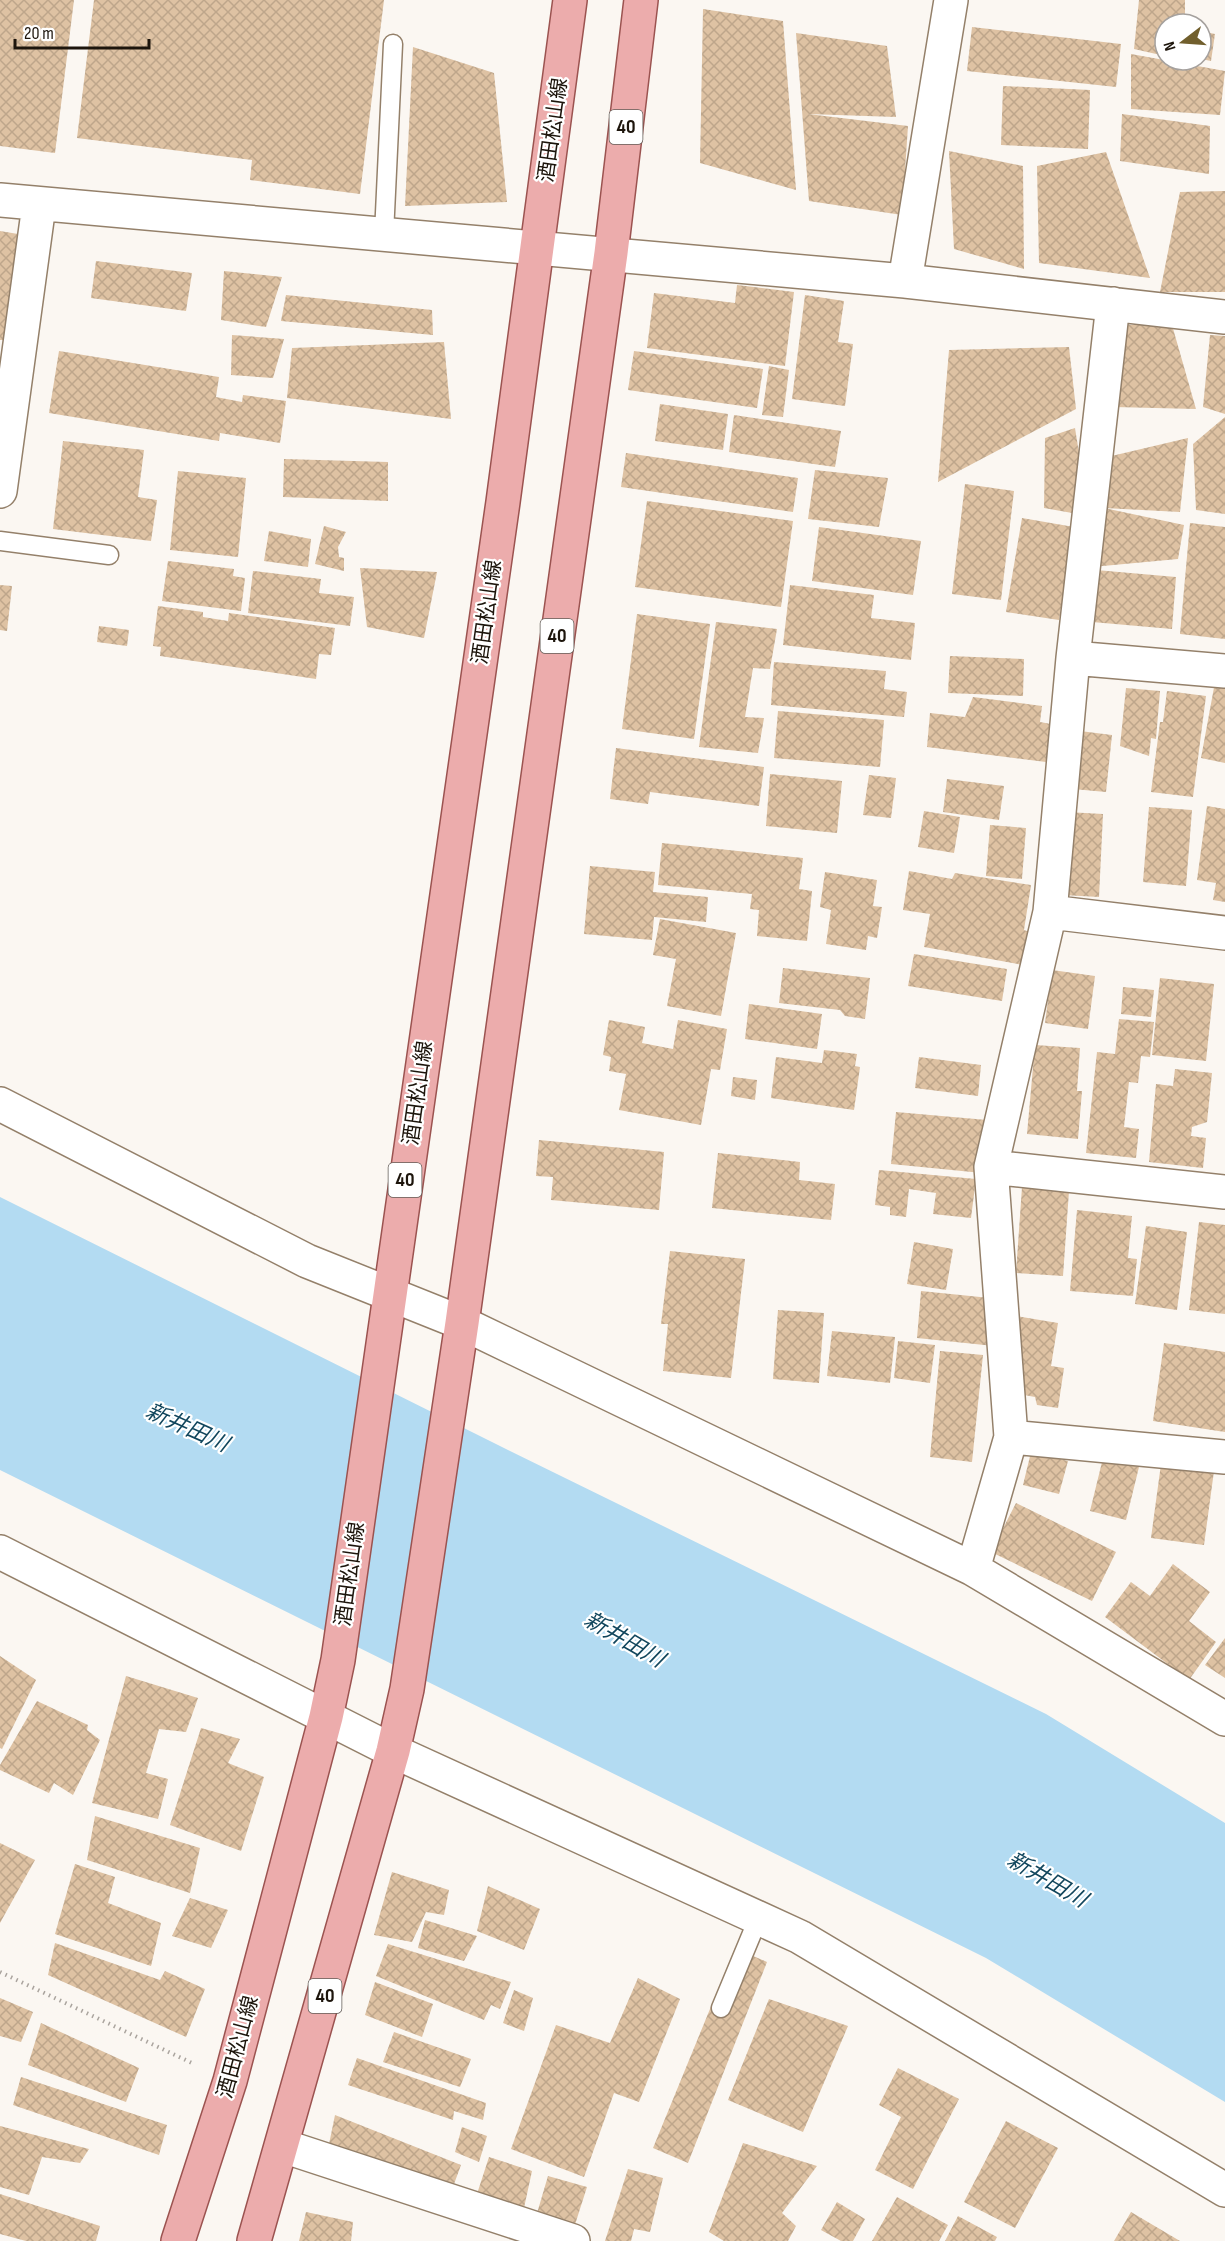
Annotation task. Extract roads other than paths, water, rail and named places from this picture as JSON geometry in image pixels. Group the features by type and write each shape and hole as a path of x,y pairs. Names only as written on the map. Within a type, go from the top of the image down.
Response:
{"main road":[{"name":"酒田松山線","path":"178,2241 230,2081 326,1717 338,1660 503,502 570,0"},
{"name":"40","path":"254,2241 283,2146 393,1751 407,1689 462,1323 611,253 641,0"}],"street":[{"path":"905,281 951,0"},
{"path":"0,200 537,246 905,281 1225,317"},
{"path":"1,497 39,205"},
{"path":"973,1569 1011,1437 991,1167 1050,912 1073,658 1113,304"},
{"path":"1073,658 1225,671"},
{"path":"1050,912 1225,933"},
{"path":"0,1104 307,1261 462,1323 973,1569 1225,1719"},
{"path":"991,1167 1225,1192"},
{"path":"1011,1437 1225,1456"},
{"path":"0,1552 393,1751 800,1937 1225,2190"},
{"path":"283,2146 573,2241"}],"lane":[{"path":"384,234 393,44"},
{"path":"0,541 109,555"},
{"path":"721,2008 758,1919"}],"water":[{"name":"新井田川","path":"0,1197 1046,1714 1225,1823 1225,2102 986,1958 0,1470"}]}
